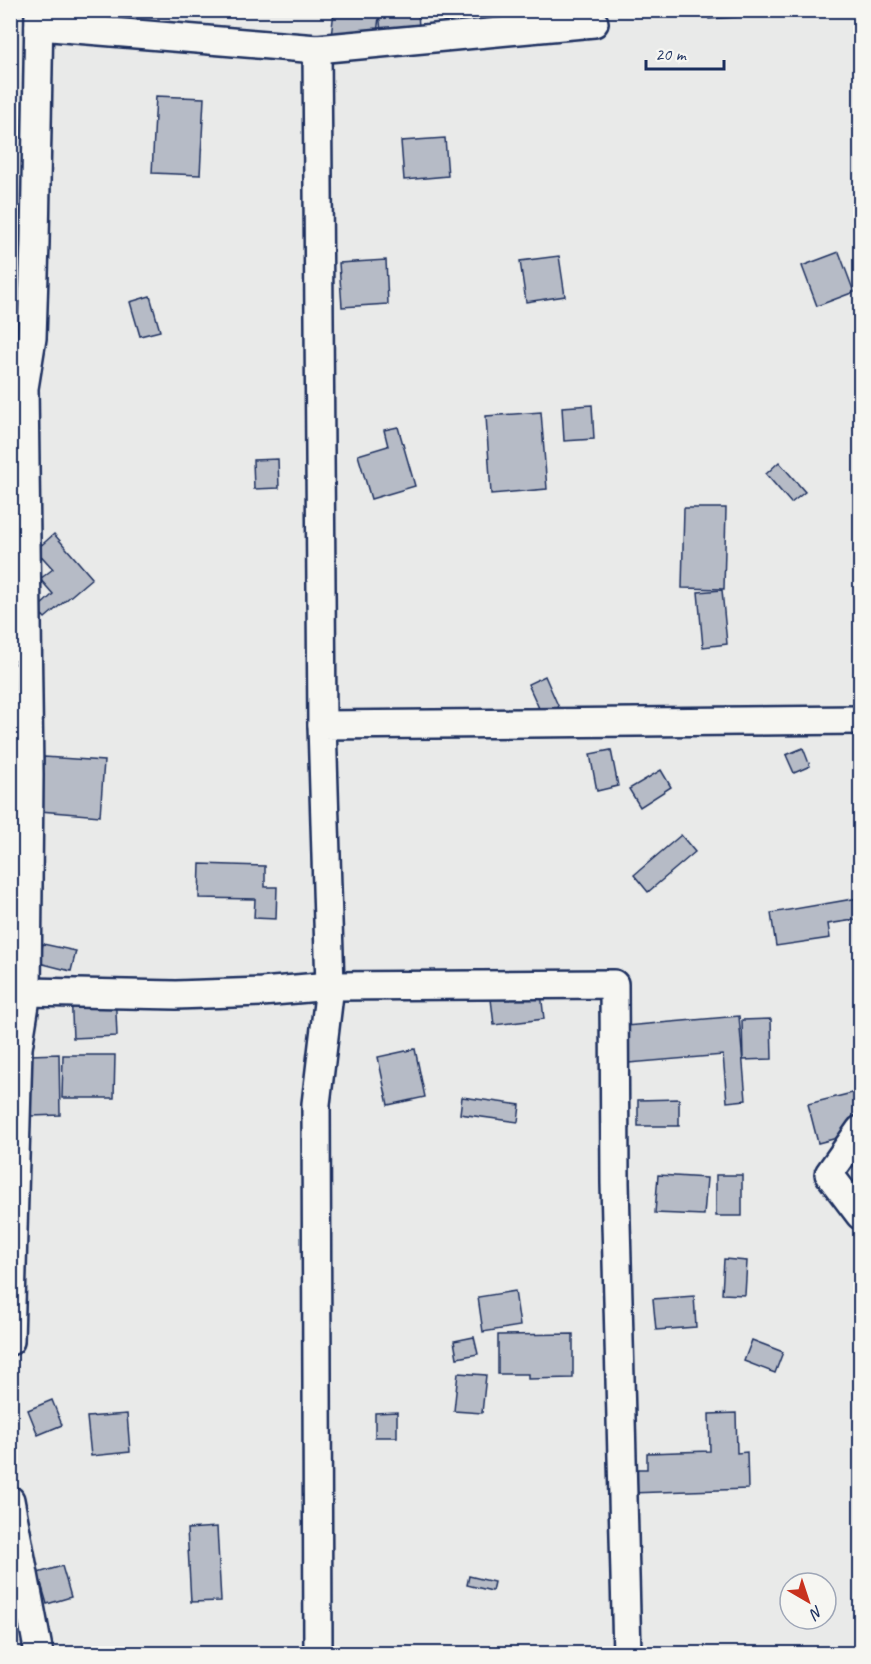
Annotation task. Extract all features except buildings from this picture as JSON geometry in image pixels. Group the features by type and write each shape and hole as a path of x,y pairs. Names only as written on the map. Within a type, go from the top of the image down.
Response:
{"street":[{"path":"10,1341 18,1048 27,992 29,775 17,389 32,338 39,19 317,50 594,23"},
{"path":"317,50 322,725 330,987 316,1104 318,1653"},
{"path":"322,725 861,720"},
{"path":"27,992 176,995 330,987 614,984 615,1183 627,1653"},
{"path":"861,1130 829,1174 861,1215"},
{"path":"10,1500 39,1653"}]}
